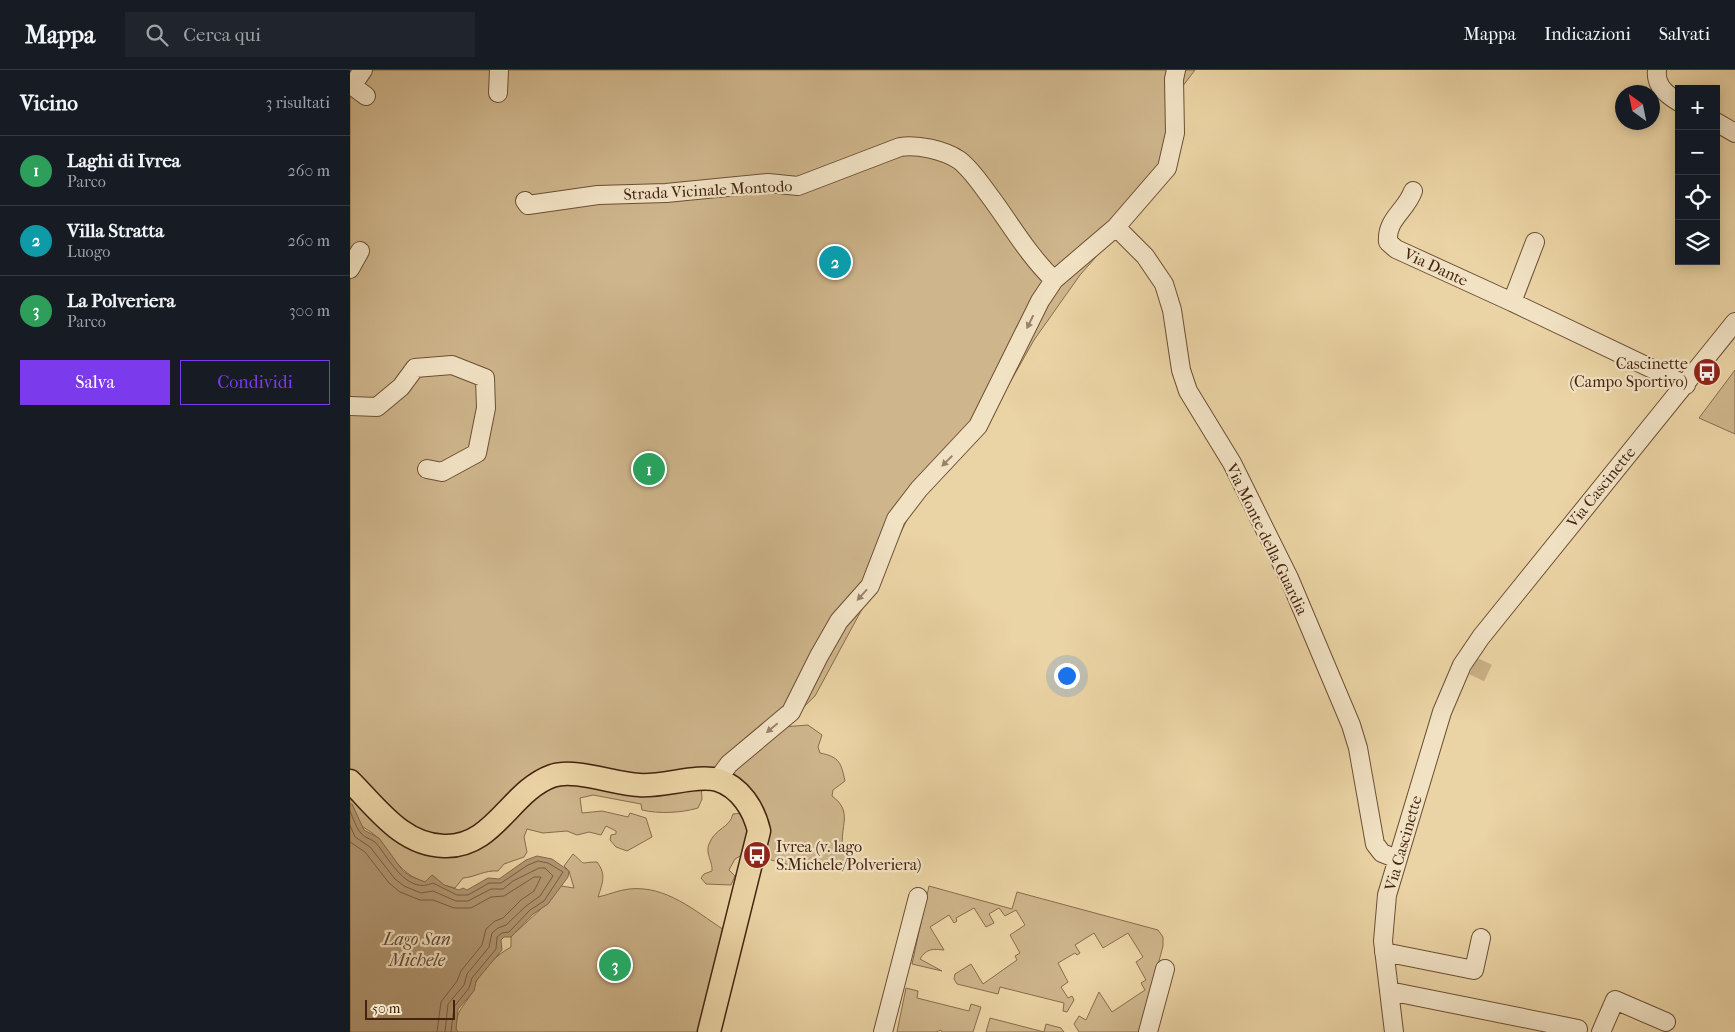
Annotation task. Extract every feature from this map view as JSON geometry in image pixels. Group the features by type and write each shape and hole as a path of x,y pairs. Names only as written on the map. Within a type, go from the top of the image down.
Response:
{"main road":[{"path":"350,781 397,828 410,838 425,844 445,846 462,844 494,827 526,791 553,776 568,774 638,786 660,785 699,778 716,780 729,785 740,794 756,819 759,831 710,1032"}],"street":[{"path":"356,88 364,70"},
{"path":"498,93 499,70"},
{"path":"716,780 729,764 791,712 839,621 870,586 896,518 919,489 978,426 1040,301 1054,280 1116,227 1167,168 1175,133 1174,79 1176,70"},
{"path":"1657,70 1659,85 1668,96 1675,100"},
{"path":"1720,124 1735,133"},
{"name":"Strada Vicinale Montodo","path":"524,201 528,206 598,195 666,193 768,183 798,186 900,147 910,145 938,152 958,160 974,176 1038,264 1054,280"},
{"name":"Via Dante","path":"1412,191 1409,201 1395,216 1387,232 1388,242 1396,249 1686,385"},
{"name":"Via Monte della Guardia","path":"1116,227 1145,256 1164,284 1172,310 1181,370 1188,391 1232,463 1289,578 1356,740 1375,844 1382,853 1397,859"},
{"path":"1512,302 1535,242"},
{"path":"350,268 360,251"},
{"name":"Via Cascinette","path":"1394,1032 1384,952 1383,928 1387,896 1442,712 1469,664 1481,637 1735,322"},
{"path":"350,406 377,407 402,387 415,368 452,365 485,378 486,408 477,453 442,472 427,469"},
{"path":"883,1032 918,897"},
{"path":"1384,952 1474,970 1481,938"},
{"path":"1148,1032 1165,969"},
{"path":"1389,991 1578,1029"},
{"path":"1601,1032 1615,1000 1666,1022"}],"shaded area":[{"path":"350,70 1195,70 1179,91 1169,165 1140,207 1080,275 1034,340 986,425 911,512 868,598 815,696 783,727 808,725 822,735 818,747 820,753 836,759 841,765 845,781 833,790 832,796 839,802 844,814 842,840 849,867 844,869 805,869 760,857 758,801 701,786 702,799 698,808 677,812 642,810 641,804 593,795 580,798 582,813 602,811 628,817 630,813 646,818 652,837 627,851 616,847 610,840 611,835 616,834 616,831 606,826 601,835 589,832 577,835 567,831 543,833 527,829 524,837 527,852 524,857 504,864 498,871 463,878 455,888 444,885 432,875 425,882 413,877 403,870 378,838 350,818"},
{"path":"1735,370 1735,434 1699,418"},
{"path":"745,813 749,828 747,852 735,859 729,870 735,876 731,885 706,884 701,878 704,874 712,871 708,851 709,844 715,835 729,822 733,814"},
{"path":"573,854 584,863 597,862 600,867 603,880 598,897 629,889 655,891 680,901 724,930 703,1032 458,1032 456,1030 457,1017 473,991 477,980 492,961 511,947 511,937 561,886 574,888 569,871 564,866"},
{"path":"929,886 1012,909 1017,892 1158,930 1163,937 1163,946 1140,1032 1079,1032 1074,1024 1079,1016 1086,1020 1099,992 1112,1012 1145,990 1141,983 1146,980 1136,962 1143,957 1128,933 1103,948 1094,933 1075,945 1080,953 1077,955 1075,953 1058,963 1068,982 1061,987 1068,998 1072,996 1074,1000 1067,1012 1063,1011 1064,1003 1000,987 998,994 957,984 954,979 955,974 971,964 983,984 1017,960 1015,956 1020,953 1010,935 1025,925 1016,910 1005,916 999,908 989,914 994,923 986,927 974,908 956,918 957,921 954,923 949,915 930,927 944,950 930,950 920,959 942,971 912,964"},
{"path":"906,988 918,991 917,998 969,1011 971,1004 981,1007 973,1032 942,1032 941,1030 936,1032 897,1032"},
{"path":"990,1018 1044,1032 986,1032"},
{"path":"1046,1024 1061,1028 1064,1032 1044,1032"}],"water":[{"name":"Lago San Michele","path":"350,804 352,804 364,830 379,838 403,871 425,882 432,875 444,885 459,890 463,888 467,890 488,878 499,879 526,860 537,856 552,859 569,871 568,877 548,904 533,914 511,937 504,937 501,940 502,950 476,981 474,991 458,1009 456,1029 458,1032 350,1032"}],"tunnel":[{"path":"1473,666 1488,673"}],"place":[{"name":"Villa Stratta","path":"835,262"},
{"name":"Cascinette (Campo Sportivo)","path":"1707,372"},
{"name":"Laghi di Ivrea","path":"649,469"},
{"name":"Ivrea (v. lago S.Michele/Polveriera)","path":"757,855"},
{"name":"La Polveriera","path":"615,965"}]}
